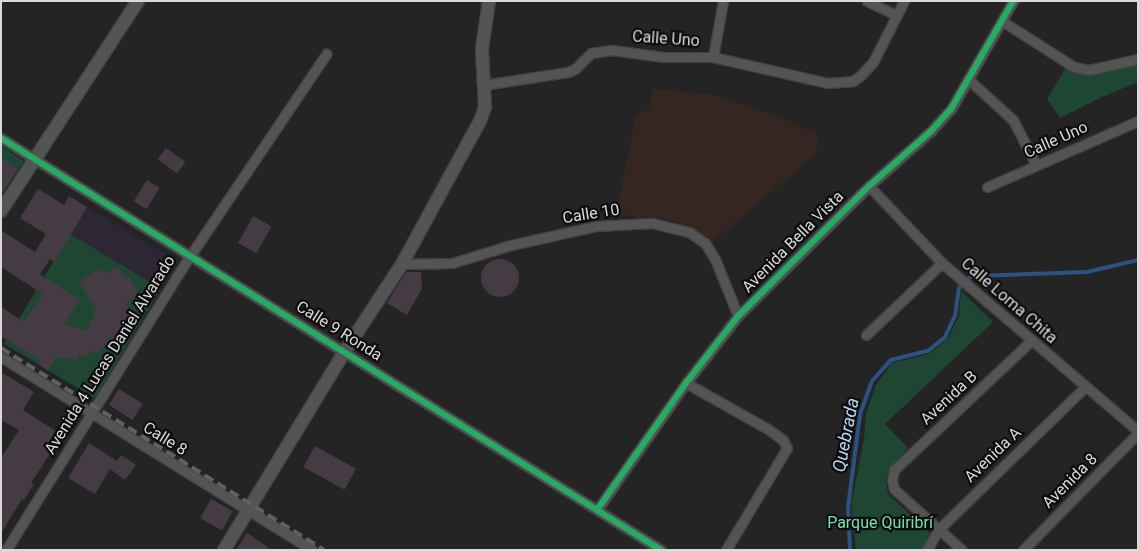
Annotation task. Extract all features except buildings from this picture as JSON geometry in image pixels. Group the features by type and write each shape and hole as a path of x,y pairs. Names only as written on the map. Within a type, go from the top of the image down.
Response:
{"street":[{"path":"1,211 138,1"},
{"path":"224,550 345,351 402,264 480,121 485,107 482,49 489,1"},
{"path":"713,57 723,1"},
{"path":"867,1 896,15 904,1"},
{"name":"Avenida Bella Vista","path":"598,510 686,383 738,316 869,186 931,131 950,109 1013,1"},
{"name":"Calle Uno","path":"483,85 568,72 575,69 591,53 612,50 664,56 713,57 828,83 853,81 873,62 896,15"},
{"path":"1002,22 1074,67 1089,70 1138,60"},
{"name":"Avenida 4 Lucas Daniel Alvarado","path":"6,550 91,411 190,256 326,54"},
{"path":"968,79 1014,120 1036,165"},
{"name":"Calle Uno","path":"987,187 1138,121"},
{"name":"Calle 9 Ronda","path":"1,138 36,158 661,550"},
{"name":"Calle Loma Chita","path":"869,186 942,264 1138,432"},
{"name":"Calle 10","path":"402,264 452,263 511,245 597,226 652,223 689,232 705,243 715,259 738,316"},
{"path":"866,335 942,264"},
{"name":"Avenida B","path":"938,530 894,489 892,480 894,470 1031,341"},
{"name":"Calle 8","path":"1,357 91,411 312,550"},
{"path":"686,383 768,429 783,440 787,448 726,550"},
{"name":"Avenida A","path":"927,550 938,530 1086,386"},
{"name":"Avenida 8","path":"1023,550 1138,432"},
{"path":"938,530 962,550"}],"shaded area":[{"path":"653,89 715,95 781,117 819,135 816,154 711,243 675,221 616,214 636,116 650,107"},
{"path":"87,207 177,261 161,289 71,234"}],"green space":[{"path":"1138,64 1138,82 1060,118 1047,99 1067,66 1087,75"},
{"path":"1,146 24,161 1,195"},
{"path":"70,234 161,289 95,398 4,344"},
{"name":"Parque Quiribrí","path":"961,291 993,322 885,424 908,448 888,471 886,482 888,494 930,533 922,550 856,550 851,505 864,439 866,414 876,385 892,363 929,354 948,338 959,316"}],"waterway":[{"name":"Quebrada","path":"850,550 848,507 860,414 872,381 891,360 928,351 945,337 955,316 959,288 967,279 973,276 1087,272 1138,260"}],"railway":[{"path":"1,348 324,550"}],"cycle path":[{"path":"597,510 686,383 738,316 869,186 931,131 951,109 1013,1"},
{"path":"1,138 661,550"}]}
